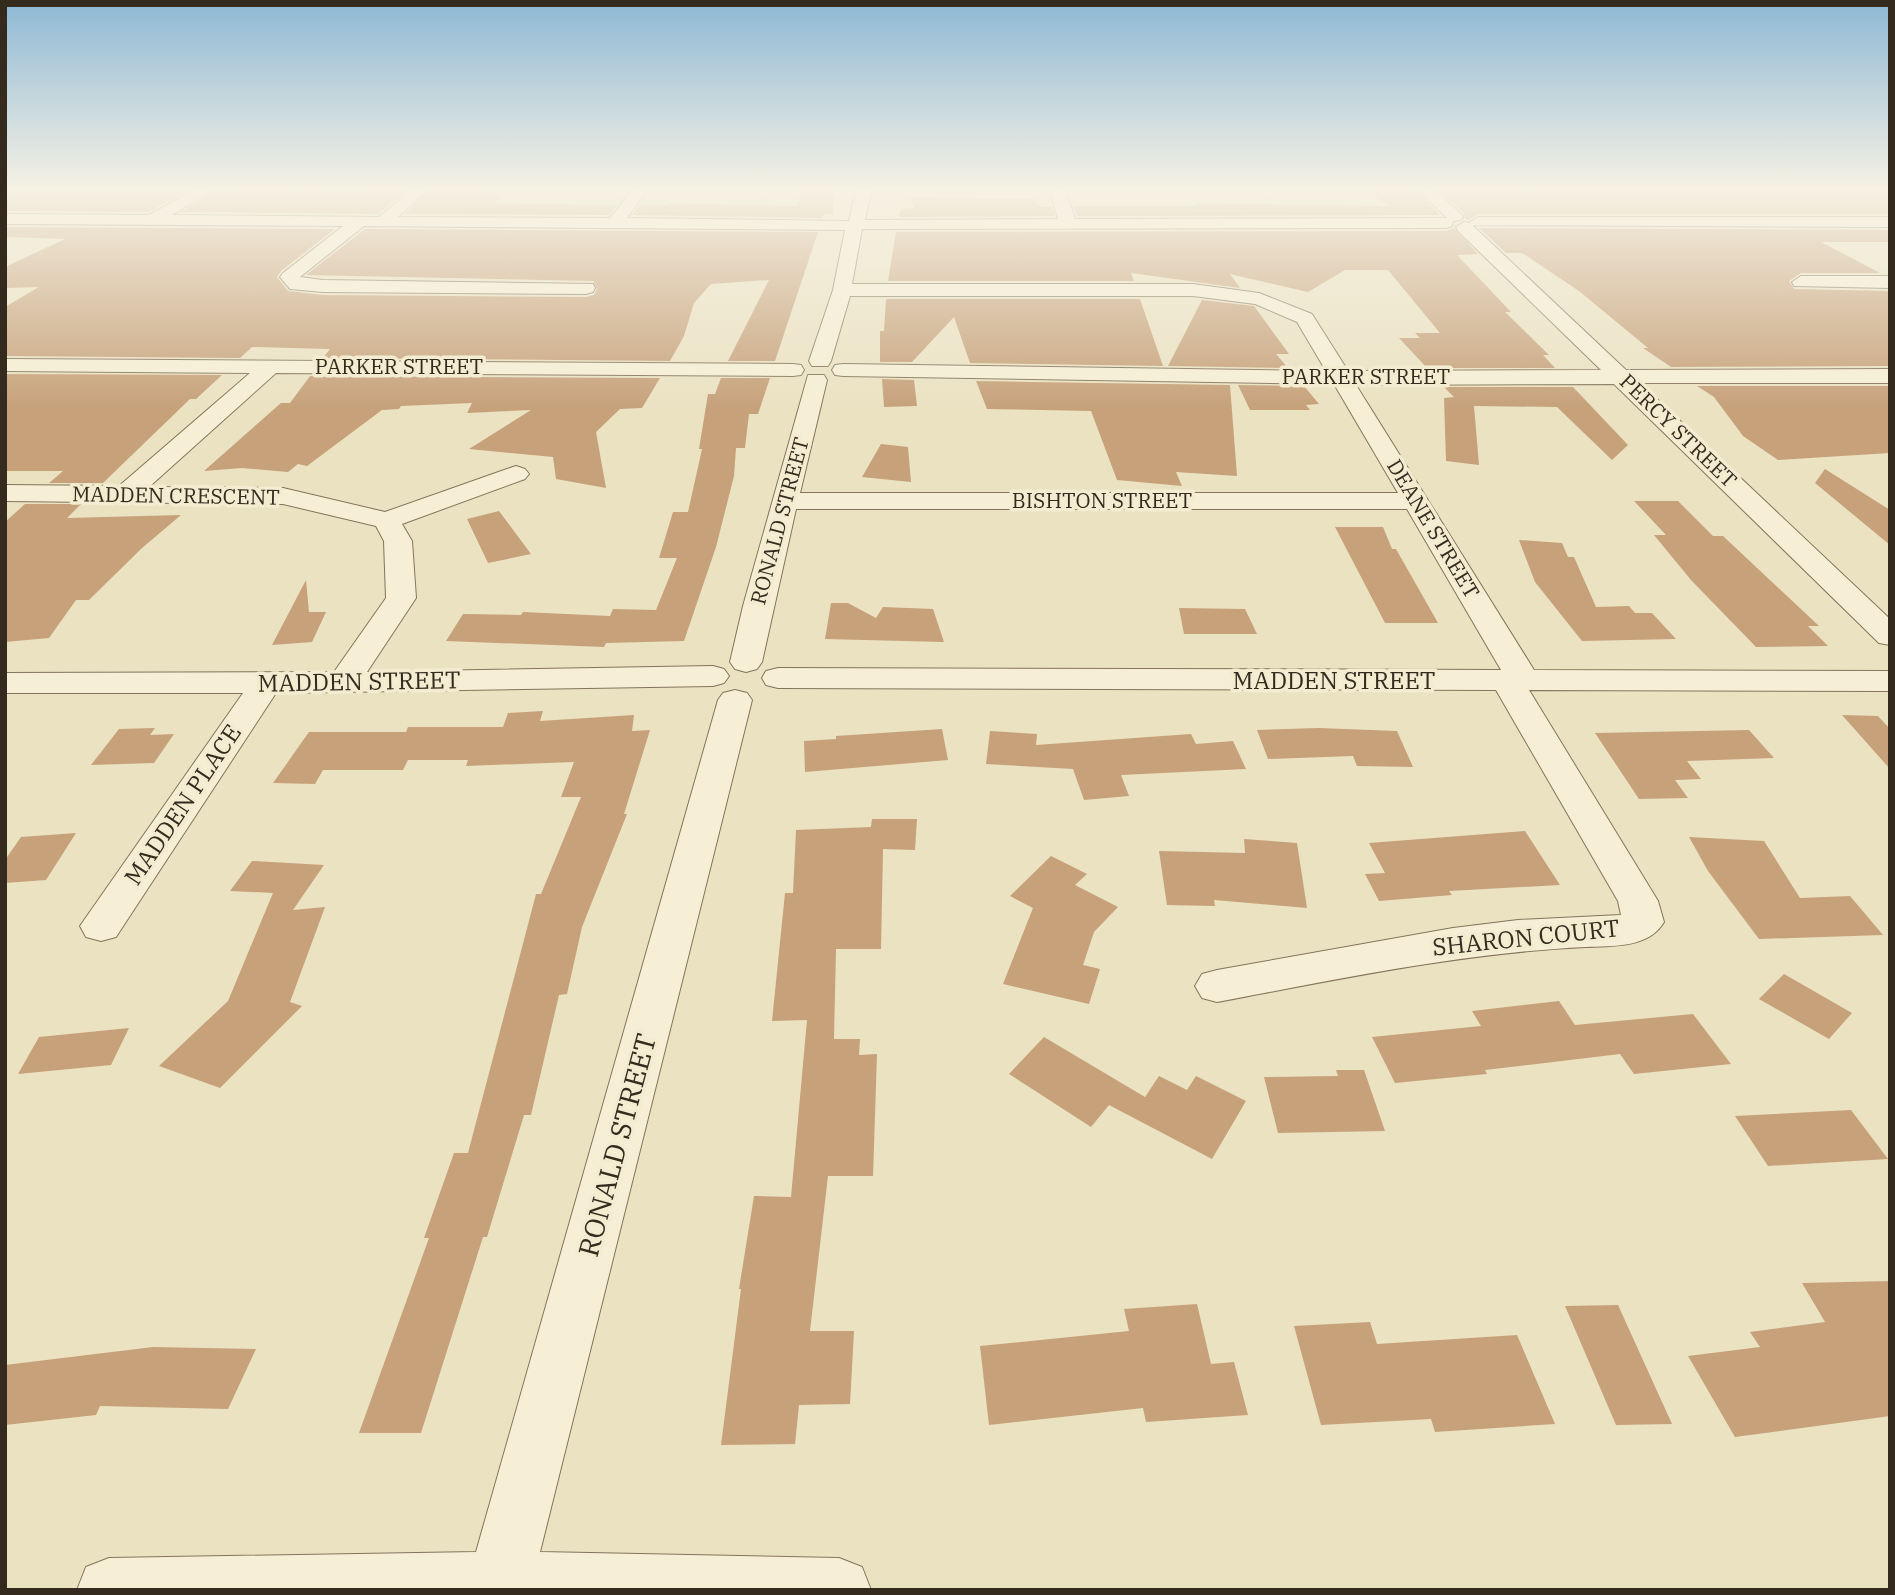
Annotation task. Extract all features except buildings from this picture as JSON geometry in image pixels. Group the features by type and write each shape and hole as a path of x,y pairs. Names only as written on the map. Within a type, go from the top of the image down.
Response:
{"street":[{"path":"308,261 289,276 297,285 586,288"},
{"name":"RONALD STREET","path":"499,1587 731,680 786,501 810,370 842,290 848,261"},
{"name":"PERCY STREET","path":"1502,261 1890,636"},
{"path":"1801,282 1890,282"},
{"name":"DEANE STREET","path":"842,290 1193,290 1259,299 1305,318 1417,501 1515,681"},
{"name":"PARKER STREET","path":"5,365 810,370 835,363 843,370 1341,378 1890,376"},
{"path":"127,494 270,367"},
{"path":"344,682 401,598 398,541 387,520 516,474"},
{"name":"MADDEN CRESCENT","path":"5,494 283,496 387,520"},
{"name":"BISHTON STREET","path":"786,501 1417,501"},
{"name":"MADDEN STREET","path":"5,683 731,680 762,696 774,688 778,678 1890,681"},
{"name":"SHARON COURT","path":"1217,986 1453,943 1518,935 1624,930 1643,922 1638,901 1515,681"},
{"name":"MADDEN PLACE","path":"101,926 266,683"},
{"path":"109,1590 499,1587 839,1590"}]}
